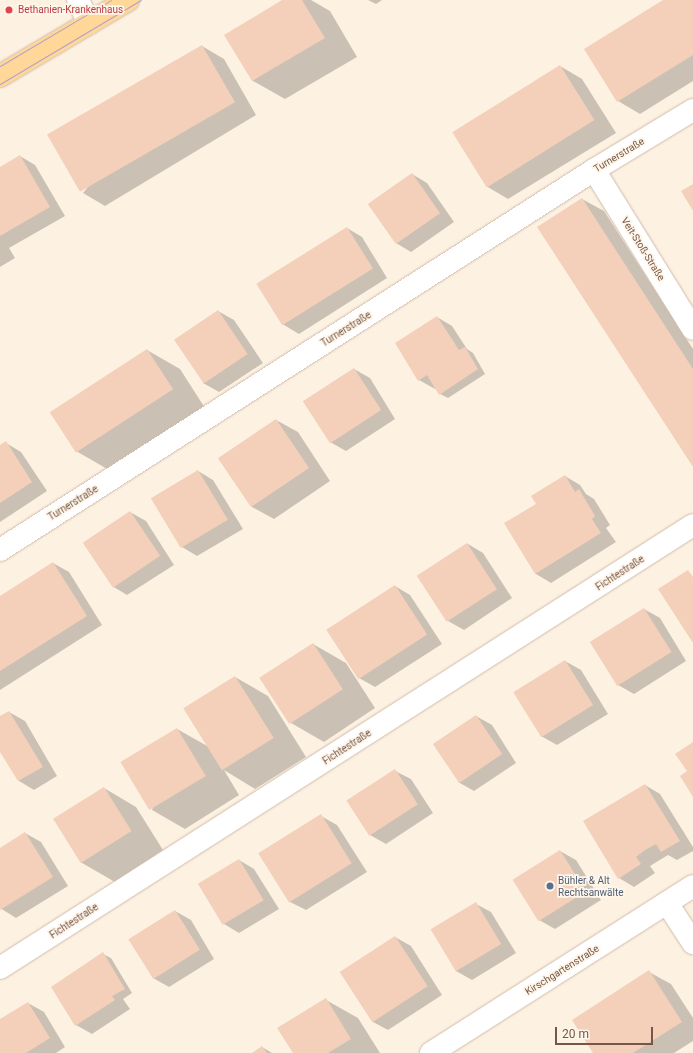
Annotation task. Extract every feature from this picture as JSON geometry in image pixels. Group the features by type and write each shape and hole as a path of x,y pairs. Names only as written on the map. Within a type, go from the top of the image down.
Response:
{"main road":[{"path":"0,76 128,0"}],"street":[{"path":"78,0 88,24"},
{"name":"Turnerstraße","path":"0,550 594,170 693,110"},
{"name":"Veit-Stoß-Straße","path":"594,170 693,329"},
{"name":"Fichtestraße","path":"0,968 693,525"},
{"name":"Kirschgartenstraße","path":"431,1053 693,886"},
{"path":"667,903 693,943"}],"building":[{"path":"282,0 302,0 325,38 252,81 224,35"},
{"path":"663,0 693,0 693,55 617,102 584,49"},
{"path":"202,45 235,102 80,192 47,135"},
{"path":"560,65 594,120 487,187 452,132"},
{"path":"20,155 50,207 0,236 0,167"},
{"path":"412,173 440,213 396,244 368,204"},
{"path":"693,184 693,211 681,191"},
{"path":"582,198 693,369 693,467 537,227"},
{"path":"347,227 373,269 282,325 256,284"},
{"path":"218,310 248,354 204,384 174,340"},
{"path":"437,316 459,350 465,347 478,369 439,395 427,375 418,381 395,343"},
{"path":"147,349 173,389 76,452 50,412"},
{"path":"354,368 381,410 330,443 303,401"},
{"path":"276,419 309,468 251,507 218,458"},
{"path":"6,441 32,482 0,503 0,445"},
{"path":"198,470 228,520 181,548 151,498"},
{"path":"565,475 575,492 579,489 595,516 592,519 601,533 535,574 504,523 536,504 531,496"},
{"path":"130,511 160,556 113,588 83,543"},
{"path":"467,543 497,589 447,622 417,576"},
{"path":"53,562 87,616 0,671 0,596"},
{"path":"688,570 693,577 693,643 658,589"},
{"path":"395,585 427,634 358,679 326,630"},
{"path":"644,608 672,652 617,686 590,642"},
{"path":"313,643 343,689 289,724 259,678"},
{"path":"565,660 593,705 541,737 513,692"},
{"path":"235,676 274,738 222,770 183,708"},
{"path":"9,711 43,767 18,781 0,752 0,716"},
{"path":"476,715 502,754 459,783 433,744"},
{"path":"177,728 206,776 149,810 120,762"},
{"path":"693,742 693,797 680,776 687,771 675,754"},
{"path":"395,769 418,804 369,836 346,801"},
{"path":"645,784 680,841 661,852 656,844 645,850 636,857 641,864 618,879 583,821"},
{"path":"104,787 132,831 81,863 53,819"},
{"path":"321,814 352,863 289,902 258,853"},
{"path":"25,832 53,877 0,910 0,848"},
{"name":"Bühler & Alt Rechtsanwälte","path":"560,850 586,892 538,921 513,880"},
{"path":"239,859 264,900 223,925 198,884"},
{"path":"476,902 501,944 456,971 431,929"},
{"path":"175,910 200,950 153,979 128,939"},
{"path":"395,936 428,986 372,1022 340,972"},
{"path":"103,952 125,989 112,996 115,1000 75,1026 51,987"},
{"path":"649,970 682,1022 633,1053 593,1053 572,1020"},
{"path":"326,998 351,1039 328,1053 293,1053 277,1028"},
{"path":"28,1002 50,1038 26,1053 0,1053 0,1019"},
{"path":"262,1046 267,1053 252,1053"}],"tram line":[{"path":"0,66 111,0"},
{"path":"0,84 141,0"}],"place":[{"name":"Bethanien-Krankenhaus","path":"9,10"},
{"name":"Bühler & Alt Rechtsanwälte","path":"550,886"}]}
